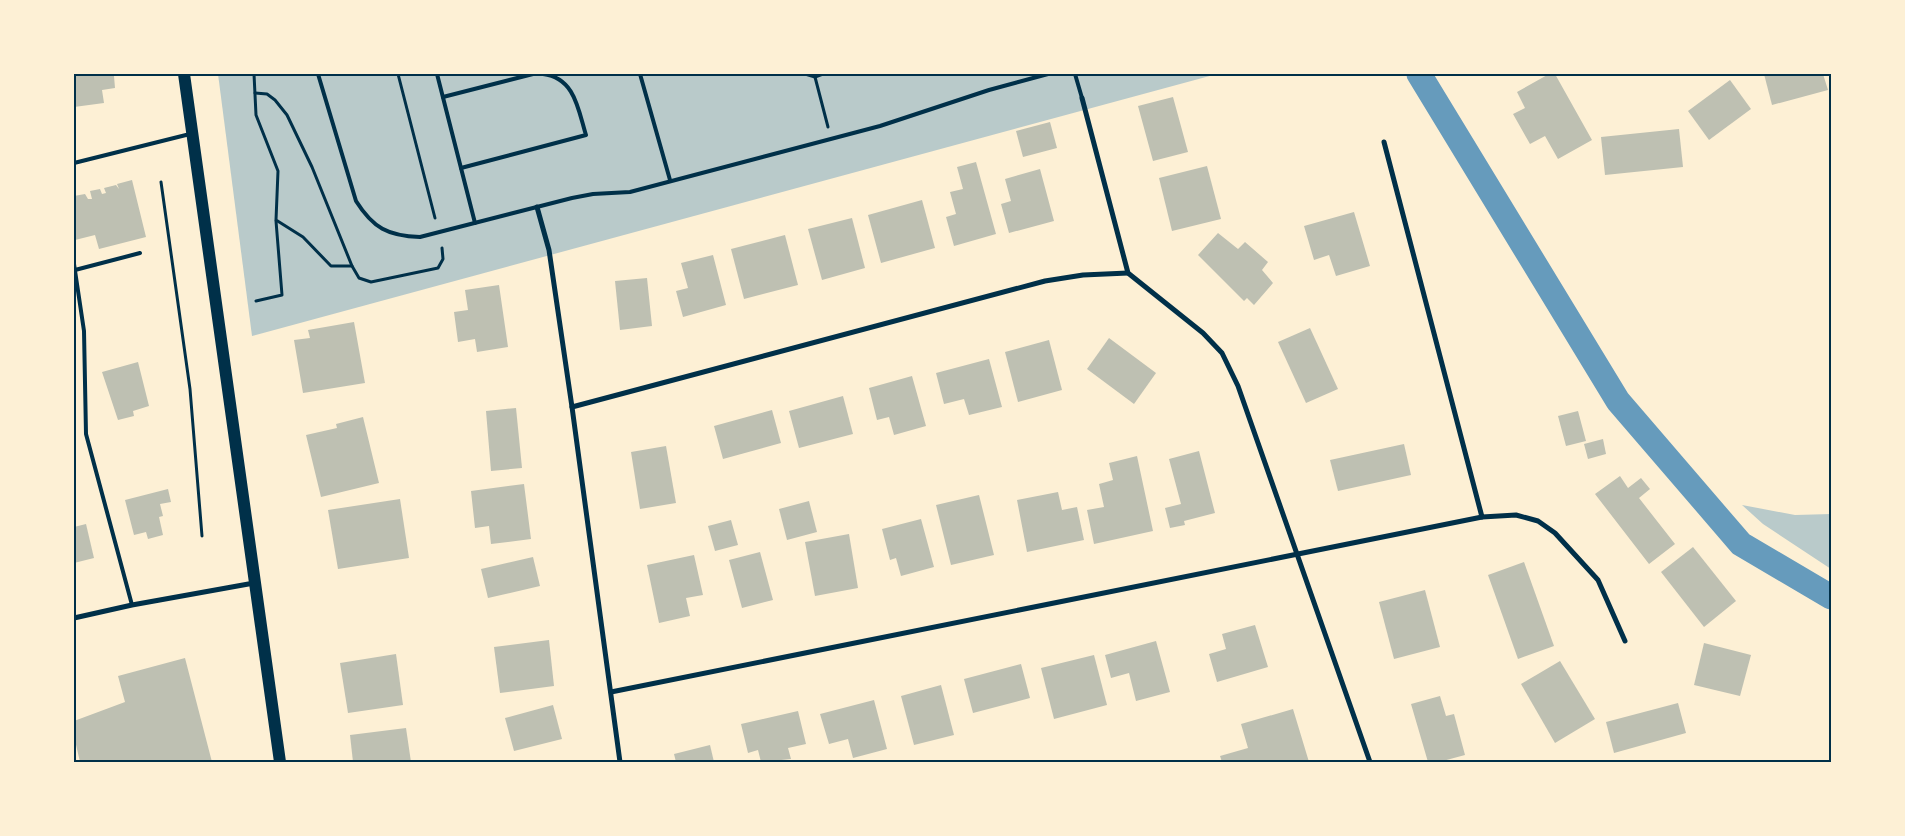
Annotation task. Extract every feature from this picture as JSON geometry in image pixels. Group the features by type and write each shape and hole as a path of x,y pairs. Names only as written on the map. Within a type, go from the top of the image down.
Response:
{"main road":[{"path":"184,74 280,762"}],"street":[{"path":"1082,98 1128,273 1203,333 1222,353 1238,386 1370,762"},
{"path":"1384,142 1482,517"},
{"path":"537,207 548,250 572,407 620,762"},
{"path":"572,407 1045,281 1083,275 1128,273"},
{"path":"611,692 1298,556 1482,517 1516,515 1538,521 1555,533 1598,580 1625,641"},
{"path":"74,618 132,605 254,583"}],"lane":[{"path":"318,74 356,201 367,218 383,230 401,236 420,237 593,194 630,192 880,126 988,90 1048,74"},
{"path":"437,74 475,223"},
{"path":"443,97 534,74"},
{"path":"461,168 586,136 574,95 565,83 552,75 543,74"},
{"path":"640,74 670,180"},
{"path":"1075,74 1082,98"},
{"path":"74,163 193,134"},
{"path":"75,270 140,253"},
{"path":"74,264 84,331 86,434 132,605"}],"path":[{"path":"254,74 256,115 278,171 276,220 282,295 256,301"},
{"path":"398,74 435,218"},
{"path":"805,74 815,77 823,74"},
{"path":"815,77 831,138"},
{"path":"255,93 267,94 276,100 287,115 312,167 352,266 359,278 370,282 438,268 443,259 442,248"},
{"path":"161,182 190,389 202,536"},
{"path":"276,220 303,237 331,266 352,266"}],"shaded area":[{"path":"218,74 1217,74 252,336"},
{"path":"1742,505 1795,515 1831,514 1831,569 1763,524"}],"building":[{"path":"74,74 117,74 117,76 114,76 115,88 102,90 104,103 74,107"},
{"path":"1549,74 1555,74 1592,140 1558,159 1545,136 1530,144 1513,114 1525,108 1517,92"},
{"path":"1764,74 1823,74 1828,90 1772,105"},
{"path":"1730,80 1751,109 1709,140 1688,111"},
{"path":"1173,97 1188,152 1153,161 1138,106"},
{"path":"1050,122 1057,148 1023,157 1016,131"},
{"path":"1679,129 1683,167 1605,175 1601,137"},
{"path":"976,162 996,234 954,246 946,217 956,214 950,192 963,189 957,167"},
{"path":"1207,166 1221,219 1172,231 1159,178"},
{"path":"1040,169 1054,221 1009,233 1001,204 1011,201 1005,179"},
{"path":"132,180 146,237 99,249 95,235 75,240 74,196 85,194 88,199 92,199 90,191 100,189 102,194 106,193 104,188 116,185 119,189 117,184"},
{"path":"922,200 935,248 881,263 868,215"},
{"path":"1354,212 1370,266 1336,276 1329,255 1314,260 1304,226"},
{"path":"852,218 865,268 822,280 808,229"},
{"path":"1218,233 1238,249 1245,242 1268,262 1262,270 1273,283 1254,305 1247,298 1244,301 1198,255"},
{"path":"785,235 798,285 744,299 731,249"},
{"path":"713,255 726,305 683,317 676,291 688,288 681,263"},
{"path":"647,278 652,326 620,330 615,281"},
{"path":"499,285 508,347 477,352 475,339 458,342 454,312 468,310 465,290"},
{"path":"354,322 365,383 303,393 294,340 310,338 308,330"},
{"path":"1310,328 1338,389 1306,403 1278,342"},
{"path":"1109,338 1156,373 1134,404 1087,369"},
{"path":"1049,340 1062,390 1018,402 1005,352"},
{"path":"989,359 1002,407 969,415 964,399 944,404 936,373"},
{"path":"138,362 149,406 133,411 134,416 118,420 102,372"},
{"path":"912,376 926,426 894,435 889,417 877,420 869,388"},
{"path":"843,396 853,434 799,448 789,411"},
{"path":"516,408 522,468 491,471 486,411"},
{"path":"772,410 781,443 723,459 714,426"},
{"path":"1578,411 1586,441 1566,446 1558,416"},
{"path":"363,417 379,483 321,497 306,435 337,428 336,424"},
{"path":"1603,439 1606,454 1588,459 1584,444"},
{"path":"1404,444 1411,475 1338,491 1330,460"},
{"path":"666,446 676,503 640,509 631,452"},
{"path":"1199,451 1215,513 1184,521 1185,525 1170,528 1165,508 1181,504 1169,459"},
{"path":"1137,456 1153,531 1094,544 1087,510 1104,507 1099,484 1113,480 1109,463"},
{"path":"1620,476 1628,488 1641,478 1650,489 1639,498 1675,544 1649,564 1595,494"},
{"path":"524,484 531,539 491,544 489,526 475,528 471,491"},
{"path":"168,489 171,502 160,504 163,516 159,517 163,535 148,539 146,532 134,535 125,500"},
{"path":"1058,492 1062,510 1077,507 1084,540 1027,552 1017,500"},
{"path":"979,495 994,555 951,565 936,505"},
{"path":"400,499 409,558 338,569 328,510"},
{"path":"809,501 817,532 787,540 779,509"},
{"path":"921,519 934,567 901,576 896,558 890,560 882,529"},
{"path":"731,520 738,545 715,551 708,526"},
{"path":"86,524 94,558 74,563 74,527"},
{"path":"849,534 858,588 815,596 805,542"},
{"path":"1693,547 1736,601 1704,627 1661,572"},
{"path":"760,552 773,600 742,608 729,560"},
{"path":"694,555 703,595 686,598 690,616 659,623 647,565"},
{"path":"533,557 540,586 488,598 481,569"},
{"path":"1524,562 1554,646 1518,659 1488,575"},
{"path":"1425,590 1440,647 1394,659 1379,602"},
{"path":"1255,625 1268,667 1217,682 1209,654 1226,649 1222,634"},
{"path":"549,640 554,686 500,693 494,647"},
{"path":"1156,641 1170,692 1136,701 1129,673 1111,678 1105,655"},
{"path":"1704,643 1751,655 1740,696 1694,685"},
{"path":"396,654 403,705 348,713 340,663"},
{"path":"1094,655 1107,705 1054,719 1041,668"},
{"path":"185,658 212,762 80,762 74,736 74,721 125,702 118,676"},
{"path":"1560,661 1595,719 1555,743 1521,684"},
{"path":"1021,664 1030,698 973,713 964,679"},
{"path":"941,685 954,735 914,745 901,696"},
{"path":"1440,696 1446,716 1454,714 1465,755 1439,762 1428,762 1411,704"},
{"path":"874,700 887,749 853,758 848,739 829,744 820,714"},
{"path":"1678,703 1686,733 1614,753 1606,722"},
{"path":"553,705 562,739 514,751 505,718"},
{"path":"1293,709 1309,762 1222,762 1220,756 1248,748 1241,724"},
{"path":"798,711 806,744 788,748 791,759 761,762 758,750 748,753 741,724"},
{"path":"406,728 411,762 353,762 350,735"},
{"path":"710,745 714,762 676,762 674,754"}],"waterway":[{"path":"1419,74 1618,401 1741,544 1831,597"}]}
